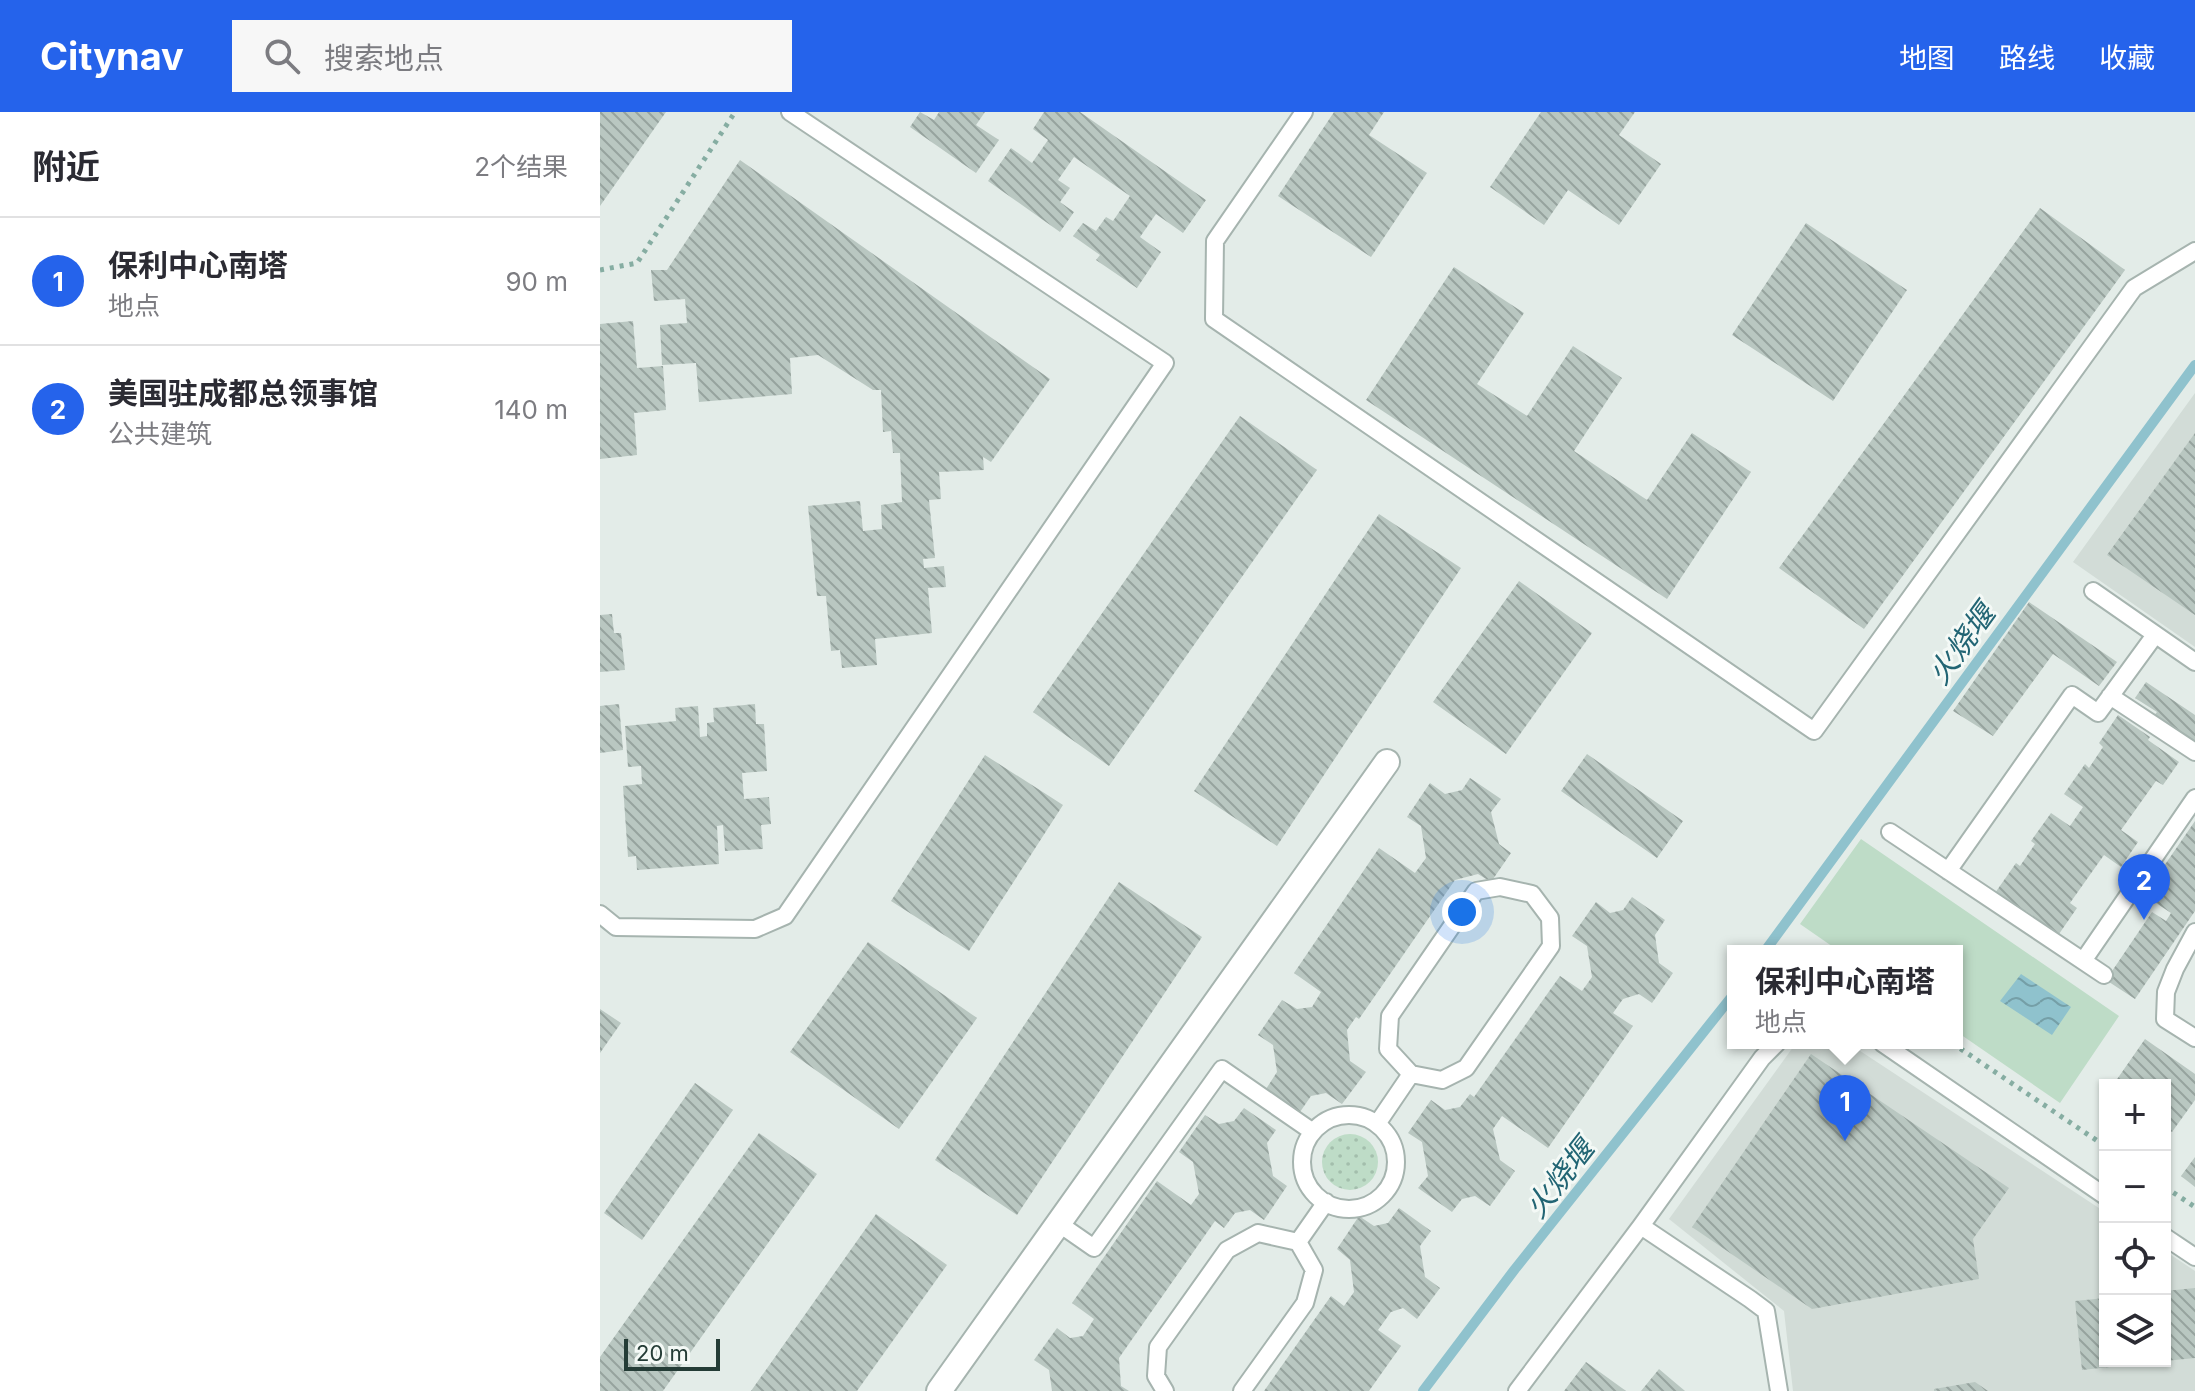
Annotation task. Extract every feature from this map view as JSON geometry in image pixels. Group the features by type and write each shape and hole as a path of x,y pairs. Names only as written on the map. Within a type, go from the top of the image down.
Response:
{"street":[{"path":"939,1391 1387,762"}],"lane":[{"path":"600,914 616,927 755,929 785,916 1165,363 790,112"},
{"path":"1304,112 1215,241 1214,319 1814,731 2134,288 2195,251"},
{"path":"2093,591 2195,662"},
{"path":"1948,871 2072,695 2098,713 2155,635"},
{"path":"2110,696 2195,752"},
{"path":"2083,961 2195,798"},
{"path":"1890,832 2104,975"},
{"path":"1500,887 1532,894 1550,918 1551,946 1466,1068 1442,1080 1411,1074 1388,1049 1390,1016 1476,891 1500,887"},
{"path":"2195,932 2166,992 2165,1019 2195,1038"},
{"path":"1517,1391 1771,1049"},
{"path":"1891,1049 2099,1192"},
{"path":"1058,1223 1094,1248 1222,1069 1313,1132"},
{"path":"1377,1124 1411,1074"},
{"path":"1355,1115 1377,1124 1392,1141 1396,1157 1395,1173 1389,1187 1365,1206 1350,1209 1326,1202 1311,1189 1304,1175 1302,1160 1305,1145 1313,1132 1325,1121 1339,1116 1355,1115"},
{"path":"1298,1242 1326,1202"},
{"path":"1641,1226 1766,1311 1779,1391"},
{"path":"1165,1391 1156,1376 1158,1347 1227,1250 1258,1233 1298,1242 1314,1270 1305,1303 1242,1391"},
{"path":"2171,1241 2195,1257"}],"path":[{"path":"600,270 637,263 735,112"},
{"path":"1961,1049 2099,1142"},
{"path":"2171,1191 2195,1207"}],"shaded area":[{"path":"2195,393 2195,647 2073,562"},
{"path":"1792,1049 1857,1049 2099,1208 2099,1367 2171,1367 2171,1255 2195,1271 2195,1391 1793,1391 1784,1311 1669,1219"}],"green space":[{"path":"1861,839 2119,1016 2060,1103 1963,1036 1963,945 1830,945 1800,924"},
{"path":"1350,1134 1370,1142 1378,1162 1370,1182 1350,1190 1330,1182 1322,1162 1330,1142"}],"water":[{"path":"2021,974 2071,1007 2052,1035 2000,1001"}],"building":[{"path":"600,112 666,112 600,206"},
{"path":"920,112 934,120 939,112 985,112 976,125 999,140 976,173 910,127"},
{"path":"1044,112 1080,112 1206,200 1183,233 1156,214 1140,237 1161,252 1137,288 1096,260 1100,255 1073,236 1083,223 1096,231 1106,217 1113,221 1130,196 1074,157 1058,180 1070,188 1060,202 1074,212 1060,232 988,181 1011,148 1032,163 1048,140 1033,129"},
{"path":"1334,112 1384,112 1369,135 1427,173 1371,257 1278,196"},
{"path":"1541,112 1635,112 1619,135 1661,164 1619,225 1568,190 1544,225 1490,187"},
{"path":"740,160 1050,379 991,462 983,457 984,470 939,472 941,499 929,500 935,558 923,559 924,568 944,566 946,587 928,588 932,633 875,639 877,665 842,668 840,650 831,651 826,596 817,596 808,506 860,501 863,531 882,529 881,505 902,502 900,453 893,453 891,431 883,432 881,390 873,390 818,355 790,358 792,394 699,402 696,363 662,365 660,325 687,323 685,299 654,301 651,270 667,270"},
{"path":"2040,208 2125,270 1864,629 1779,568"},
{"path":"1806,223 1907,290 1833,401 1732,335"},
{"path":"1454,267 1524,313 1477,384 1527,416 1573,346 1622,378 1574,451 1647,500 1692,433 1751,472 1667,599 1366,400"},
{"path":"633,321 637,368 663,366 666,410 634,413 637,455 600,459 600,324"},
{"path":"1240,416 1317,470 1109,766 1033,712"},
{"path":"2195,433 2195,615 2107,555"},
{"path":"1379,514 1461,568 1277,846 1194,791"},
{"path":"1519,581 1592,633 1506,754 1433,702"},
{"path":"2029,602 2117,662 2099,686 2053,654 1993,736 1953,711"},
{"path":"612,614 614,633 621,633 625,670 600,672 600,615"},
{"path":"2146,682 2195,715 2195,746 2152,718 2157,712 2135,698"},
{"path":"619,704 623,750 600,753 600,706"},
{"path":"755,704 756,724 764,724 767,771 742,773 744,799 769,797 771,824 761,825 763,849 725,851 723,825 717,826 719,864 637,870 636,856 628,857 623,786 642,784 641,766 628,767 625,726 676,721 675,708 698,706 700,737 707,736 707,723 714,722 713,708"},
{"path":"2118,715 2179,762 2163,785 2156,781 2121,830 2138,842 2121,867 2104,855 2070,903 2077,908 2059,934 1995,893 2016,863 2020,866 2035,844 2031,841 2051,813 2070,826 2083,807 2064,794 2085,764 2089,768 2103,747 2099,743"},
{"path":"1587,754 1683,821 1657,858 1561,791"},
{"path":"985,755 1063,805 969,951 891,901"},
{"path":"1470,778 1501,799 1491,812 1499,844 1511,853 1491,882 1478,874 1455,880 1359,1019 1356,1017 1347,1030 1350,1061 1366,1072 1342,1104 1326,1093 1311,1096 1300,1112 1266,1089 1277,1072 1273,1045 1258,1035 1282,1000 1297,1009 1312,1007 1321,992 1294,973 1379,848 1415,873 1426,858 1421,826 1407,817 1430,783 1445,794 1462,790"},
{"path":"2195,821 2195,911 2135,999 2106,980 2152,912 2166,921 2171,913 2144,895"},
{"path":"1119,882 1202,937 1017,1215 935,1160"},
{"path":"1632,897 1665,920 1655,935 1659,963 1673,973 1652,1003 1639,994 1623,999 1613,1013 1633,1026 1548,1148 1502,1116 1493,1129 1500,1160 1515,1171 1490,1206 1475,1196 1462,1199 1452,1212 1418,1188 1428,1176 1422,1142 1408,1133 1431,1100 1445,1110 1460,1107 1470,1094 1474,1097 1560,976 1582,991 1592,977 1587,946 1572,936 1596,902 1610,913 1623,910"},
{"path":"868,942 977,1018 899,1129 790,1052"},
{"path":"600,1009 621,1023 600,1053"},
{"path":"2145,1039 2195,1074 2195,1100 2172,1132 2171,1079 2117,1079"},
{"path":"1811,1054 2009,1188 1973,1239 1979,1279 1812,1309 1692,1227"},
{"path":"695,1083 733,1110 642,1240 604,1213"},
{"path":"1244,1108 1276,1130 1267,1143 1273,1176 1287,1186 1264,1220 1250,1210 1235,1213 1224,1228 1215,1221 1119,1358 1121,1386 1129,1391 1052,1391 1049,1370 1034,1360 1057,1328 1070,1338 1083,1336 1094,1319 1072,1303 1157,1181 1191,1205 1199,1194 1193,1162 1179,1152 1205,1115 1219,1124 1234,1121"},
{"path":"759,1133 817,1174 663,1391 600,1391 600,1357"},
{"path":"2195,1157 2195,1187 2181,1176"},
{"path":"1399,1208 1431,1231 1420,1246 1425,1277 1440,1288 1417,1319 1403,1308 1391,1312 1378,1330 1401,1346 1369,1391 1264,1391 1331,1296 1344,1306 1354,1292 1350,1260 1337,1249 1359,1216 1374,1226 1388,1223"},
{"path":"876,1214 947,1265 857,1391 751,1391"},
{"path":"2195,1288 2195,1358 2171,1360 2171,1290"},
{"path":"2099,1299 2099,1367 2109,1367 2082,1370 2075,1301"},
{"path":"1586,1362 1626,1391 1564,1391"},
{"path":"1659,1369 1685,1391 1641,1391"},
{"path":"1975,1382 1988,1391 1934,1391 1934,1389"}],"waterway":[{"name":"火烧堰","path":"1769,945 2195,365"},
{"name":"火烧堰","path":"1423,1391 1515,1269 1727,1003"}],"place":[{"name":"美国驻成都总领事馆","path":"2144,920"},
{"name":"保利中心南塔","path":"1845,1141"}]}
